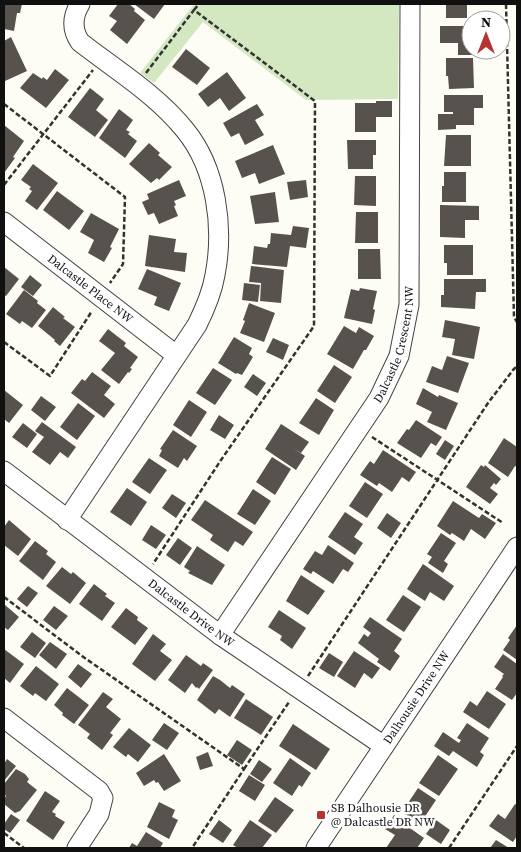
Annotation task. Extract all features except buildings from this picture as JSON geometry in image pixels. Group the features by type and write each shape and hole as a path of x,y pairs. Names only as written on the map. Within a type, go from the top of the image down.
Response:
{"street":[{"path":"67,520 197,325 208,302 215,276 219,245 216,203 208,174 198,150 186,131 162,106 80,42 75,33 74,21 76,9 80,4"},
{"name":"Dalcastle Crescent NW","path":"220,635 379,398 399,356 409,305 410,4"},
{"name":"Dalcastle Place NW","path":"4,222 176,355"},
{"name":"Dalcastle Drive NW","path":"4,471 220,635 384,746"},
{"name":"Dalhousie Drive NW","path":"316,848 517,547"},
{"path":"4,718 99,791 103,798 99,814 77,848"}],"path":[{"path":"144,76 199,4"},
{"path":"506,4 514,317 517,322"},
{"path":"152,565 314,326 315,101 194,10"},
{"path":"4,185 94,69"},
{"path":"4,104 124,198 123,264 107,288"},
{"path":"4,342 50,376 94,308"},
{"path":"307,677 488,403 517,366"},
{"path":"358,428 503,523"},
{"path":"4,597 82,656 244,769"},
{"path":"192,848 290,700"},
{"path":"449,848 517,746"},
{"path":"4,833 24,848"}],"green space":[{"path":"194,4 399,4 398,99 306,100 203,22 154,83 140,73"}],"place":[{"name":"SB Dalhousie DR @ Dalcastle DR NW","path":"321,815"}]}
